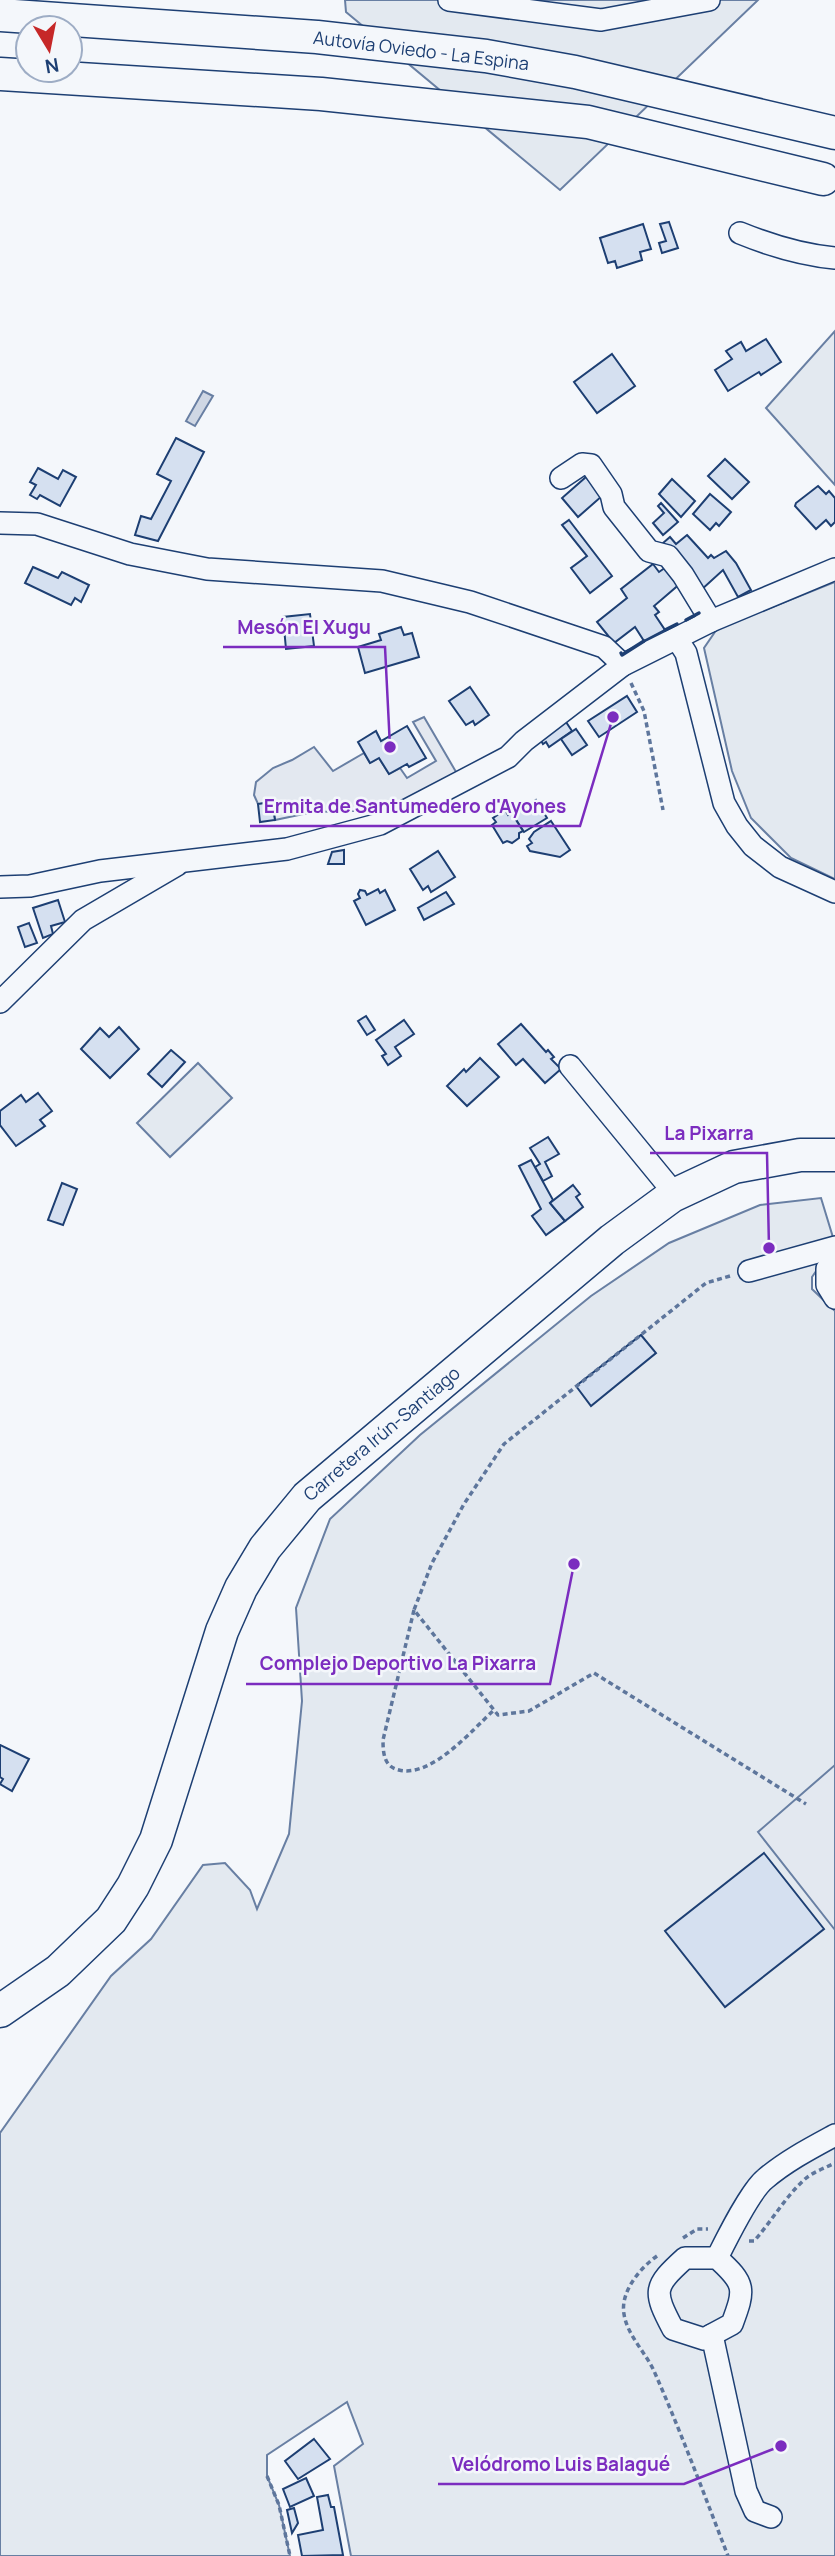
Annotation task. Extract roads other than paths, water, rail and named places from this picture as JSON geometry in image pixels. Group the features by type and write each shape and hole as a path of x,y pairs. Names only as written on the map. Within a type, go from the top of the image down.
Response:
{"highway":[{"name":"Autovía Oviedo - La Espina","path":"0,15 317,37 486,56 575,72 835,133"},
{"path":"0,75 321,94 588,122 823,179"},
{"name":"Carretera Irún-Santiago","path":"0,2011 58,1971 111,1920 133,1886 156,1840 222,1631 241,1588 265,1548 307,1497 612,1240 675,1194 734,1167 800,1156 835,1155"}],"street":[{"path":"449,0 601,20 709,0"},
{"path":"740,233 775,247 835,258"},
{"path":"561,478 582,464 591,465 611,494 614,507 649,551 668,556 711,621"},
{"path":"0,523 37,524 130,554 207,569 382,581 470,602 604,647 624,665"},
{"path":"0,887 30,886 100,871 287,849 380,824 508,757 524,741 624,665 711,621 835,569"},
{"path":"677,639 685,653 724,803 737,826 753,846 780,867 835,892"},
{"path":"0,1002 83,920 184,861"},
{"path":"570,1066 675,1194"},
{"path":"749,1271 835,1247"},
{"path":"835,1264 827,1269 827,1285 835,1298"},
{"path":"717,2258 762,2180 795,2157 835,2135"},
{"path":"685,2258 717,2258 737,2276 742,2297 732,2325 712,2335 704,2339 673,2329 658,2301 663,2278 685,2258"},
{"path":"712,2335 746,2491 755,2511 771,2517"}],"place":[{"name":"Ermita de Santumedero d'Ayones","path":"613,717"},
{"name":"Mesón El Xugu","path":"390,747"},
{"name":"La Pixarra","path":"769,1248"},
{"name":"Complejo Deportivo La Pixarra","path":"574,1564"},
{"name":"Velódromo Luis Balagué","path":"781,2446"}]}
